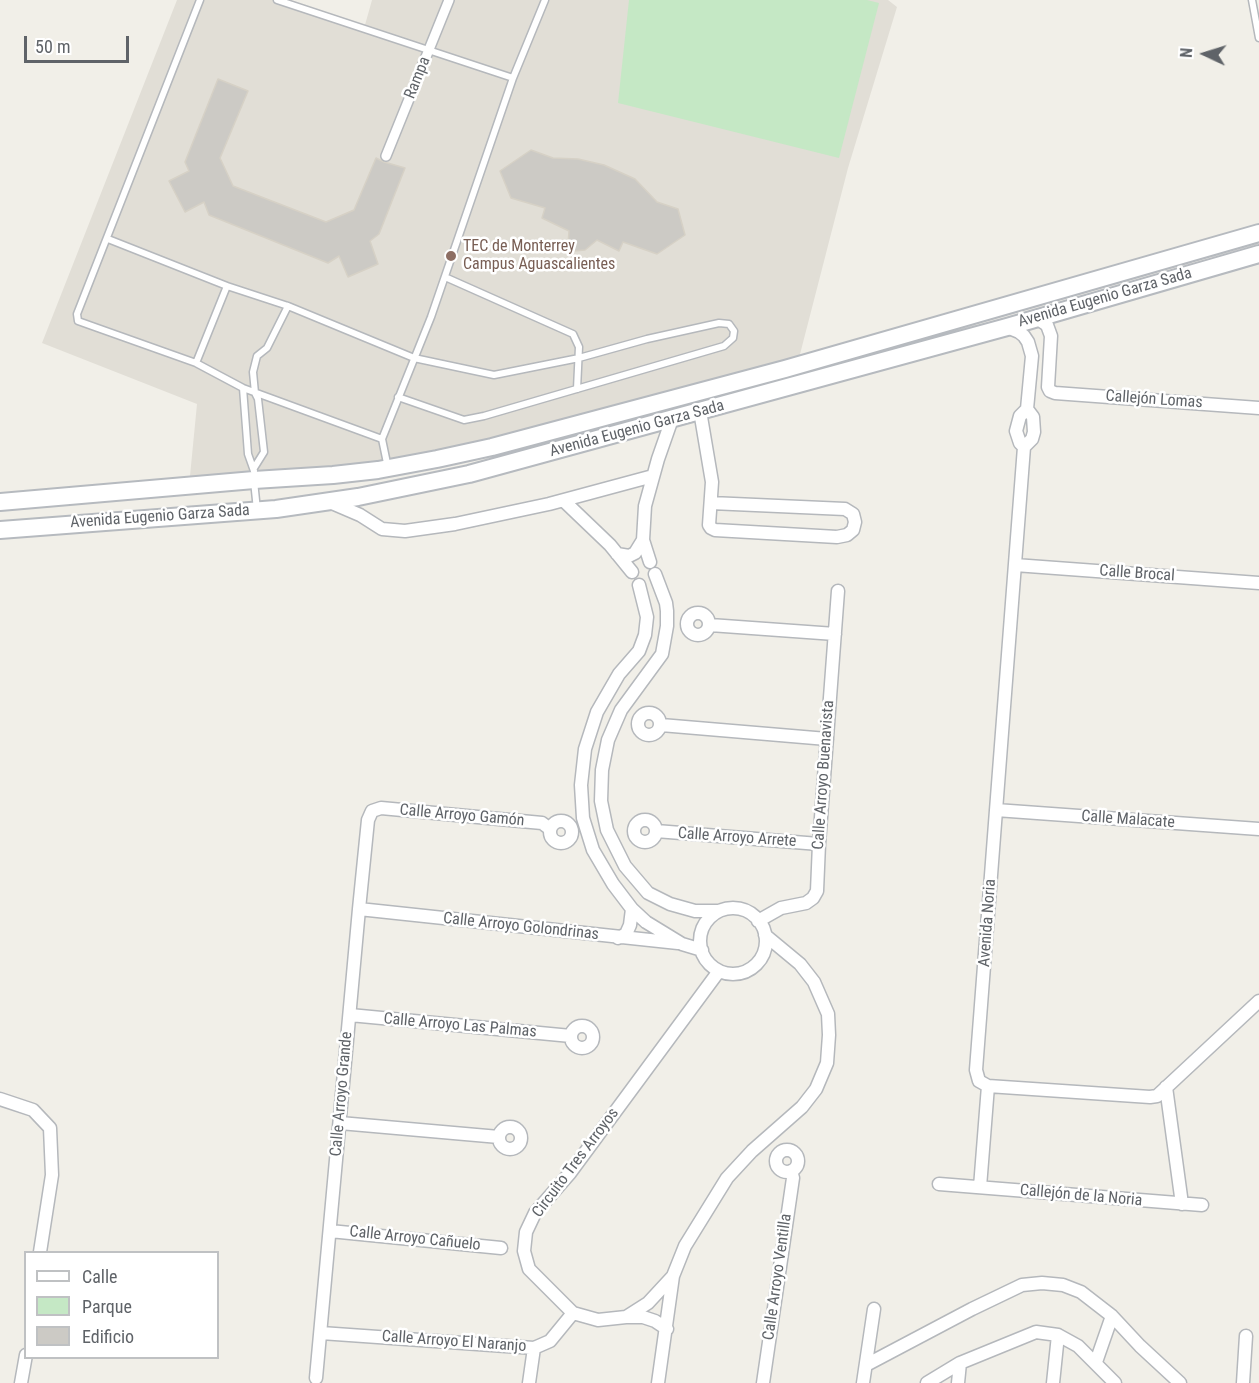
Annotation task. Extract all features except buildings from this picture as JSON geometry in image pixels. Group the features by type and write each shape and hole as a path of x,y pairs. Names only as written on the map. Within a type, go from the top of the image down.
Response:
{"main road":[{"name":"Avenida Eugenio Garza Sada","path":"0,502 254,474 333,475 388,468 492,447 785,369 1259,233"},
{"name":"Avenida Eugenio Garza Sada","path":"0,530 257,510 327,502 469,474 1007,327 1259,254"}],"street":[{"name":"Rampa","path":"386,156 449,0"},
{"name":"Callejón Lomas","path":"1037,318 1047,325 1051,336 1048,387 1050,391 1259,408"},
{"name":"Avenida Noria","path":"988,1086 979,1081 976,1070 1024,447 1034,432 1033,417 1027,410 1032,356 1028,342 1019,332 1007,327"},
{"path":"700,411 712,482 709,525 715,530 837,537 847,535 853,530 855,522 853,514 845,509 711,502"},
{"path":"650,562 643,540 645,506 672,419"},
{"path":"327,502 348,508 382,529 405,531 454,524 564,501 653,476"},
{"path":"564,501 617,554 632,573"},
{"path":"617,554 629,556 643,540"},
{"name":"Calle Brocal","path":"1015,565 1259,583"},
{"path":"655,574 666,603 667,626 662,654 621,710 608,740 602,770 601,801 607,830 625,866 648,893 670,904 695,911 735,908 746,911 758,921 765,935 800,964 814,982 828,1014 829,1035 827,1063 816,1089 802,1107 752,1151 727,1178 685,1246 673,1276 658,1383"},
{"path":"639,585 647,617 645,635 639,651 619,674 597,712 585,749 580,785 583,818 593,850 613,884 632,909 646,922 682,944 702,950"},
{"name":"Calle Arroyo Buenavista","path":"758,921 781,908 806,903 817,891 838,591"},
{"path":"710,625 835,634"},
{"path":"660,725 827,739"},
{"name":"Calle Arroyo Gamón","path":"372,811 381,808 542,823 550,829"},
{"name":"Calle Malacate","path":"996,810 1259,829"},
{"name":"Calle Arroyo Grande","path":"316,1378 359,909 368,820 372,811"},
{"name":"Calle Arroyo Arrete","path":"656,831 819,844"},
{"name":"Calle Arroyo Golondrinas","path":"359,909 682,944"},
{"path":"618,938 626,934 632,909"},
{"path":"719,911 710,917 701,934 702,950 710,964 719,971 735,974 746,971 756,964 762,956 765,935"},
{"name":"Circuito Tres Arroyos","path":"573,1313 529,1269 524,1251 526,1232 535,1213 576,1165 719,971"},
{"path":"980,1187 988,1086 1157,1096 1259,1001"},
{"name":"Calle Arroyo Las Palmas","path":"350,1015 571,1036"},
{"path":"1166,1088 1182,1204"},
{"path":"0,1099 33,1110 50,1128 52,1175 40,1251"},
{"path":"340,1123 499,1137"},
{"name":"Calle Arroyo Ventilla","path":"763,1383 793,1178 791,1171"},
{"name":"Callejón de la Noria","path":"939,1184 1202,1205"},
{"name":"Calle Arroyo Cañuelo","path":"330,1231 501,1248"},
{"path":"626,1317 648,1304 673,1276"},
{"path":"866,1365 1022,1285 1042,1283 1063,1285 1081,1292 1112,1316 1180,1383"},
{"path":"863,1383 874,1309"},
{"path":"573,1313 598,1320 643,1317 667,1329"},
{"name":"Calle Arroyo El Naranjo","path":"321,1333 534,1348 550,1341 573,1313"},
{"path":"1096,1362 1112,1316"},
{"path":"927,1383 960,1363 1036,1332 1058,1335 1078,1346 1115,1383"},
{"path":"1053,1383 1058,1335"},
{"path":"1243,1383 1246,1336"},
{"path":"529,1383 534,1348"},
{"path":"21,1383 25,1359"},
{"path":"958,1383 960,1363"}],"lane":[{"path":"200,0 77,314 78,321 195,363 255,393 382,439"},
{"path":"277,0 513,78"},
{"path":"388,468 382,439 445,277 513,78 544,0"},
{"path":"1251,0 1259,38"},
{"path":"108,239 226,286 288,306 414,358 494,375 579,358 647,339 719,323 729,324 734,331 733,338 724,346 464,420 398,398"},
{"path":"445,277 573,334 579,347 577,389"},
{"path":"195,363 226,286"},
{"path":"254,474 264,452 253,372 257,356 267,348 288,306"},
{"path":"243,388 248,454 254,474 257,510"}],"shaded area":[{"name":"TEC de Monterrey Campus Aguascalientes","path":"177,0 283,0 365,25 372,0 888,0 897,7 848,168 798,362 377,466 190,476 197,404 42,343"}],"green space":[{"path":"629,0 867,0 879,3 839,158 618,103"}],"place":[{"name":"TEC de Monterrey Campus Aguascalientes","path":"451,256"}]}
